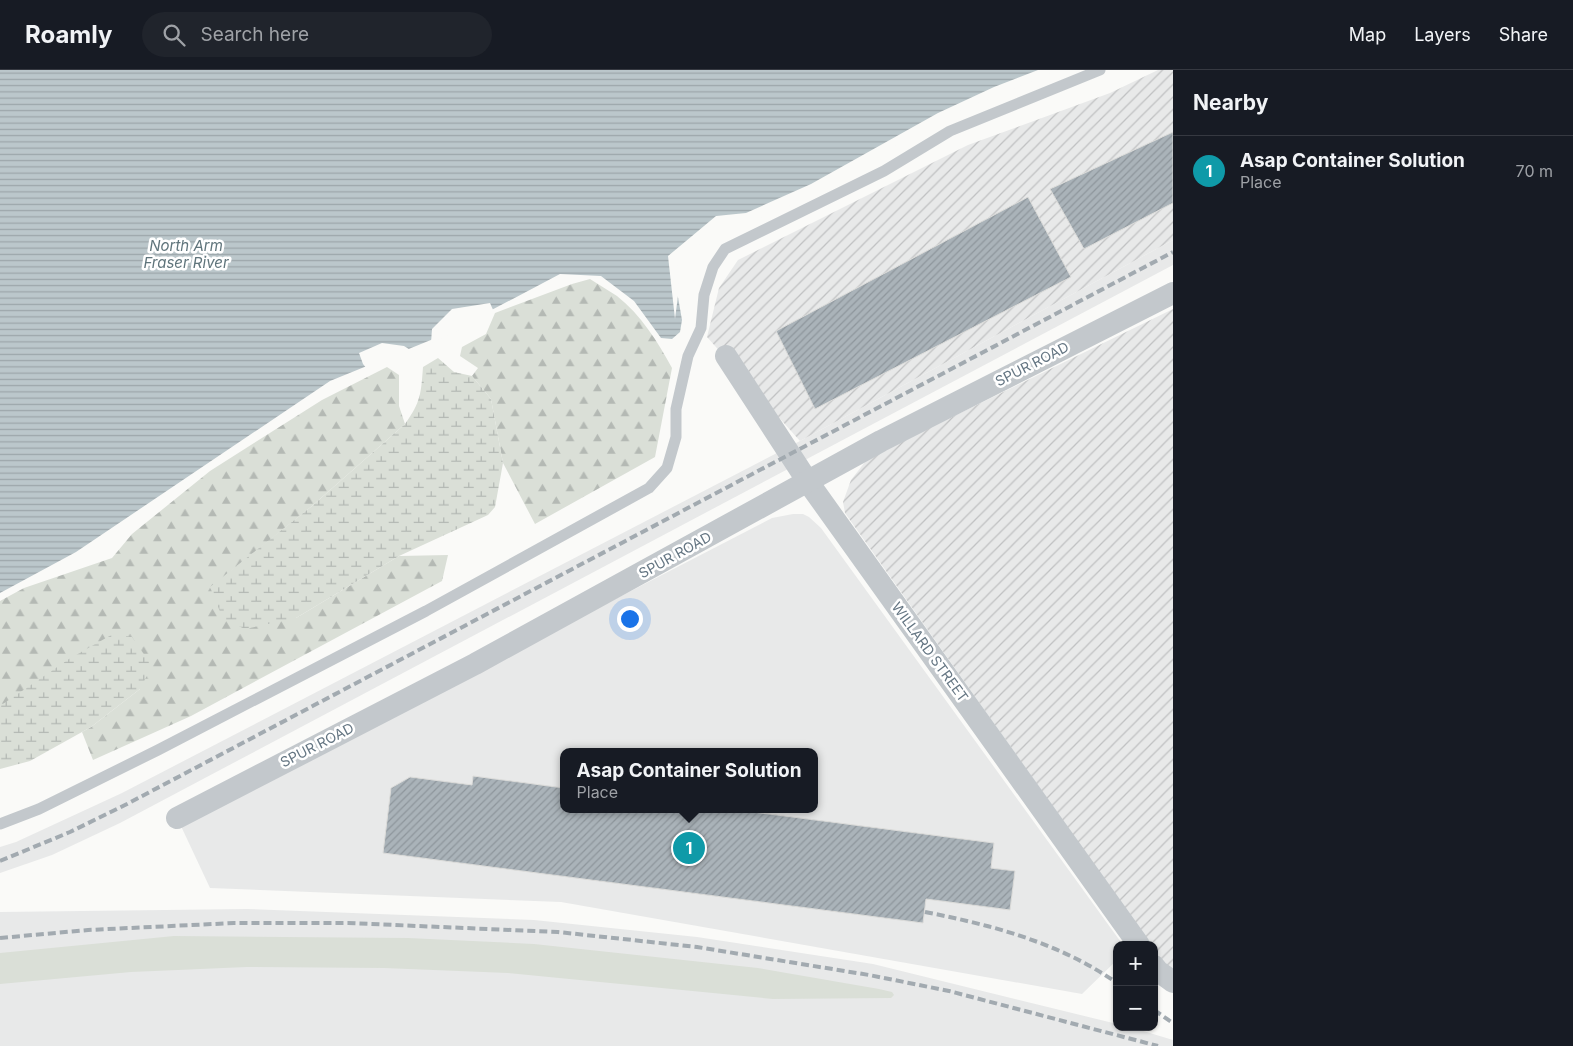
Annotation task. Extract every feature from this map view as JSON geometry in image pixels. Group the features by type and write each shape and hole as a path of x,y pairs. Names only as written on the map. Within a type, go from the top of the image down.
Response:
{"street":[{"name":"SPUR ROAD","path":"177,818 475,664 881,441 1173,293"},
{"name":"WILLARD STREET","path":"726,356 808,482 1136,941"},
{"path":"1158,971 1173,982"}],"lane":[{"path":"0,824 39,809 158,750 426,611 649,488 667,468 676,437 676,409 688,356 701,328 704,295 713,267 725,249 884,171 950,131 1100,70"}],"shaded area":[{"path":"1158,70 1173,70 1173,240 800,441 707,337 719,288 738,260 968,145 1110,93"},
{"path":"1173,240 1173,265 120,823 52,855 0,873 0,847 16,842 122,793 800,441"},
{"path":"1173,309 1173,978 1158,956 1158,941 1148,941 845,513 843,502 851,480 868,458"},
{"path":"803,514 821,528 1120,941 1113,941 1113,964 1082,994 561,902 210,888 180,824 772,518"},
{"path":"247,909 534,920 697,937 873,964 1113,1023 1113,1031 1143,1031 1173,1040 1173,1046 0,1046 0,912"}],"green space":[{"path":"590,279 626,303 655,339 672,368 655,457 535,524 503,463 491,399 472,376 478,368 460,356 462,347 486,334 495,313"},
{"path":"438,358 454,372 472,376 491,399 503,463 495,507 488,515 399,556 296,618 245,629 223,619 210,587 312,506 405,424 419,397 423,367"},
{"path":"387,367 399,375 399,406 405,424 312,506 210,588 296,618 399,556 448,555 442,581 191,716 93,760 82,732 140,689 0,706 0,601 24,588 112,558 132,534 210,471 322,400"},
{"path":"113,634 132,637 152,666 140,689 91,727 30,761 0,769 0,706 69,659"},
{"path":"174,936 408,938 534,944 758,968 879,989 892,992 894,995 891,998 773,999 508,973 384,968 247,967 131,972 0,984 0,953"}],"water":[{"name":"North Arm Fraser River","path":"0,70 1053,70 955,109 787,203 692,245 675,260 675,280 682,320 680,332 672,339 661,338 634,301 601,276 560,274 448,333 330,381 76,552 0,593"}],"pier":[{"path":"1038,70 1056,70 956,112 788,206 693,247 677,261 679,288 675,319 668,256 716,216 746,213 811,184 938,113 994,87"},
{"path":"490,303 494,312 431,343 432,329 452,309"},
{"path":"382,343 404,346 412,351 367,369 359,353"}],"building":[{"path":"1173,132 1173,203 1084,249 1050,189"},
{"path":"1028,197 1071,277 815,409 776,331"},
{"path":"473,776 560,787 560,813 761,813 994,843 991,868 1015,871 1010,910 926,899 923,923 383,853 391,788 410,777 472,785"}],"railway":[{"path":"0,861 70,832 127,804 1173,252"},
{"path":"925,912 1025,937 1072,957 1113,980"},
{"path":"0,938 88,930 234,923 348,923 558,932 697,947 869,975 949,991 1158,1046"},
{"path":"1158,1013 1173,1023"}],"place":[{"name":"Asap Container Solution","path":"689,848"}]}
